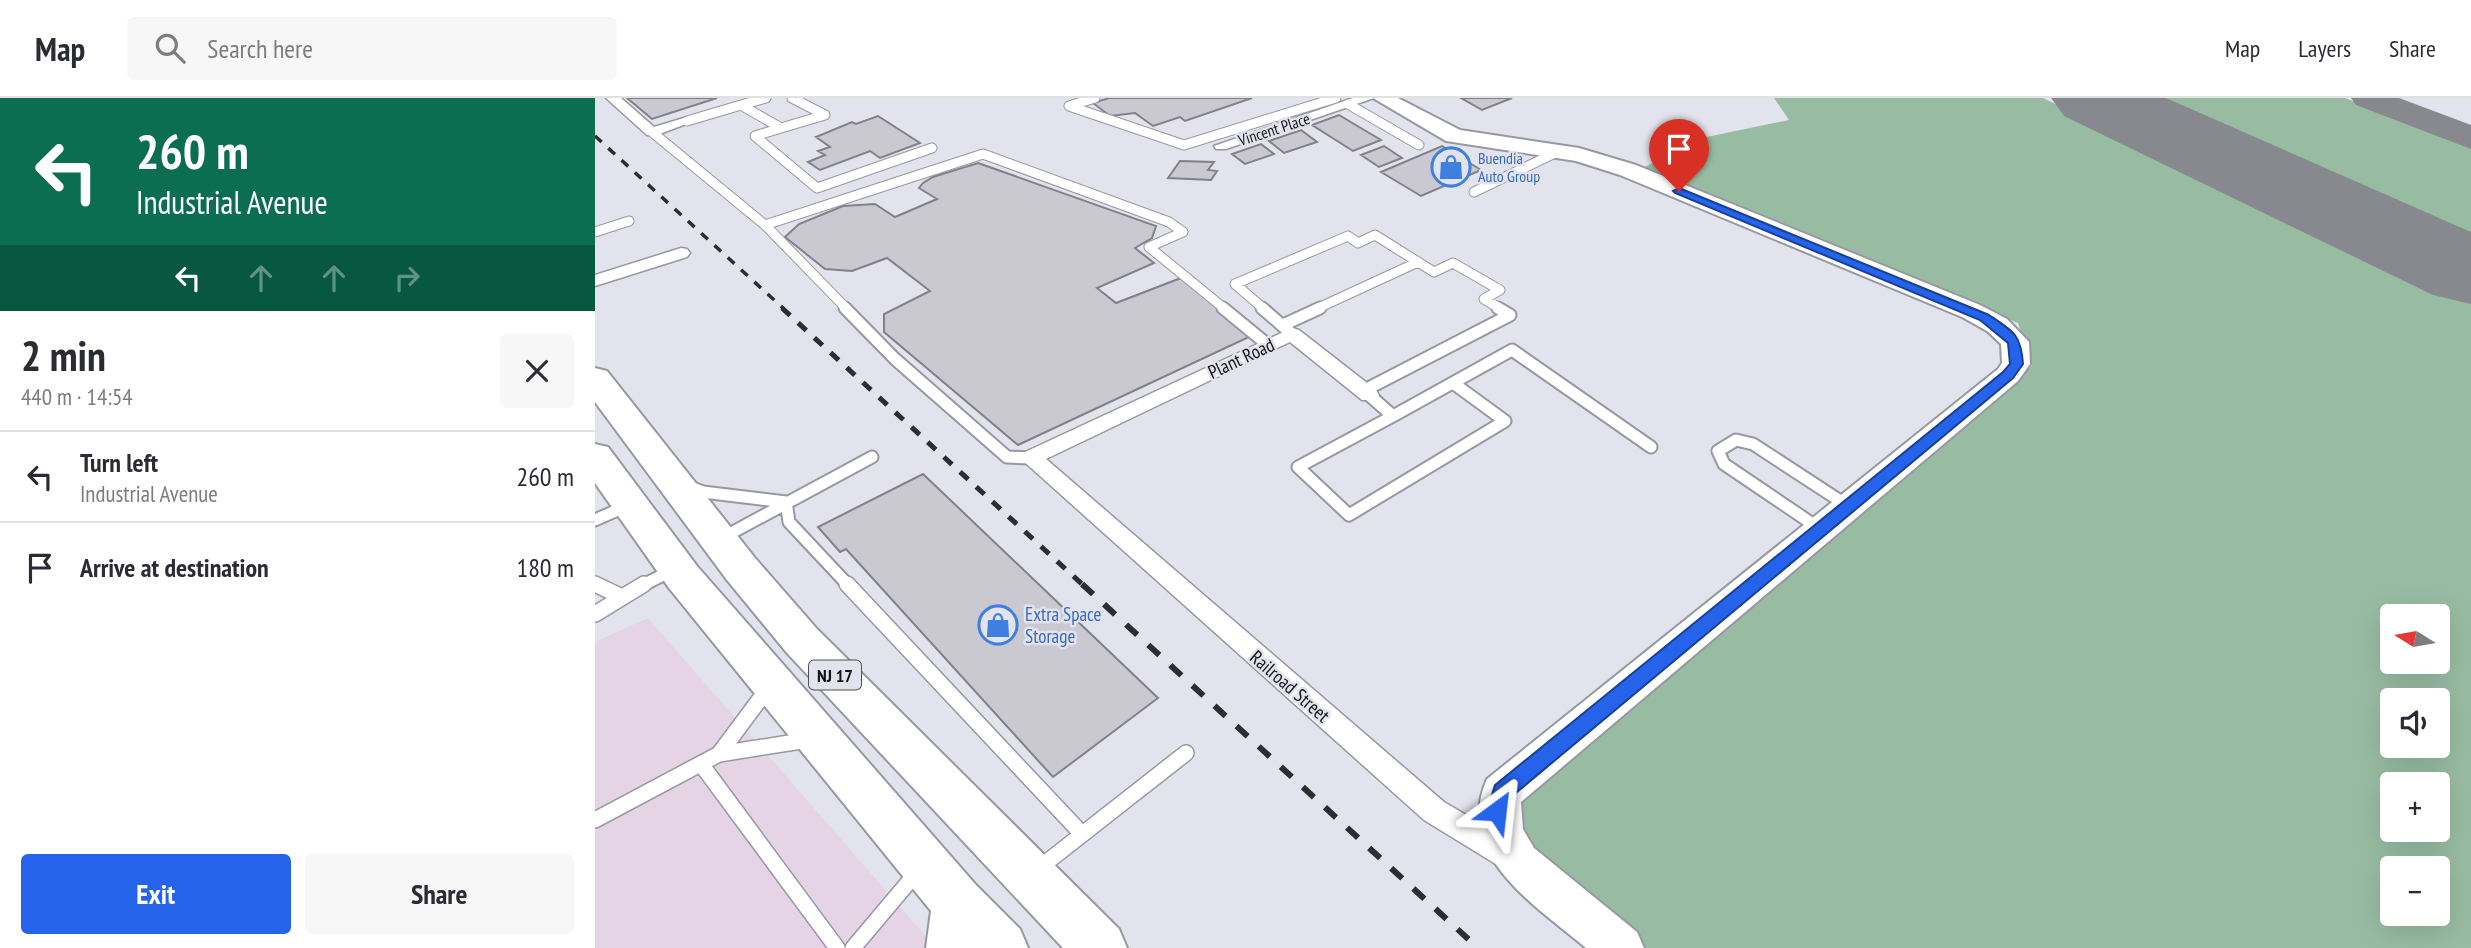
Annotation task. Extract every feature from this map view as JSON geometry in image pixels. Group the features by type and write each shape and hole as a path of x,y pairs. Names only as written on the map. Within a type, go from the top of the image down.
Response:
{"highway":[{"name":"NJ 17","path":"595,379 719,540 802,641 1100,948"},
{"name":"NJ 17","path":"595,456 612,513 677,569 924,863 956,926 1001,948"}],"street":[{"path":"613,98 652,132 687,121"},
{"name":"Vincent Place","path":"1221,146 1335,100 1367,98"},
{"path":"1383,98 1454,136 1594,159 1627,170 1971,311 2007,333 2015,342 2016,364 2008,375 1502,792 1497,811 1506,846 1520,863"},
{"path":"595,281 681,253"},
{"name":"Plant Road","path":"1031,458 1268,345 1288,329 1366,393"},
{"name":"Railroad Street","path":"1031,458 1434,811 1495,845 1520,863 1621,948"}],"lane":[{"path":"687,121 766,98"},
{"path":"792,98 825,115 755,136 817,188 932,148"},
{"path":"1095,98 1069,106 1184,145 1335,100 1419,145"},
{"path":"741,105 781,128"},
{"path":"652,132 765,225 895,359 1007,457 1031,458"},
{"path":"1474,192 1557,152"},
{"path":"765,225 983,154 1169,222 1183,232 1149,247 1268,345"},
{"path":"595,232 629,220"},
{"path":"1393,416 1366,393 1510,315 1484,299 1500,290 1453,263 1434,272 1375,235 1358,243 1347,236 1235,284 1288,329 1418,262"},
{"path":"1453,383 1505,421 1349,515 1299,467 1512,350 1651,447"},
{"path":"1821,529 1724,464 1718,451 1736,440 1753,444 1848,506"},
{"path":"719,540 872,457"},
{"path":"674,481 703,492 786,502"},
{"path":"786,502 789,522 1082,834"},
{"path":"595,614 620,596 677,569"},
{"path":"595,584 620,596"},
{"path":"719,754 772,684"},
{"path":"595,820 719,754 818,738"},
{"path":"1030,875 1186,753"},
{"path":"701,764 837,948"},
{"path":"853,948 924,863"}],"shaded area":[{"path":"648,618 936,948 595,948 595,642"}],"green space":[{"path":"1774,98 2043,98 2471,303 2471,948 1619,948 1495,845 1529,749 2032,366 2018,323 1637,171 1697,139 1789,120"},
{"path":"2142,98 2345,98 2471,147 2471,245"}],"building":[{"path":"627,98 717,98 652,119"},
{"path":"1109,98 1252,98 1185,121 1180,117 1153,126 1135,113 1110,116 1093,103"},
{"path":"1461,98 1512,98 1482,110"},
{"path":"1339,115 1381,140 1353,151 1312,125"},
{"path":"878,116 920,143 880,158 870,151 820,170 808,162 825,155 818,151 830,147 816,137 852,122 856,124"},
{"path":"1301,130 1317,142 1284,153 1269,141"},
{"path":"1261,144 1274,154 1245,164 1232,154"},
{"path":"1384,146 1402,158 1379,167 1361,155"},
{"path":"1442,146 1481,170 1421,196 1381,172"},
{"path":"1180,161 1214,162 1208,170 1217,171 1211,180 1168,178"},
{"path":"978,163 1156,226 1152,238 1135,248 1154,263 1097,288 1116,303 1181,278 1251,336 1018,445 884,332 884,314 930,291 887,258 852,271 825,269 785,237 799,224 843,206 875,204 895,217 937,199 919,188 923,183 933,177"},
{"name":"Extra Space Storage","path":"923,474 1158,698 1053,777 846,549 840,552 818,527"}],"taxiway":[{"path":"2368,98 2471,138"}],"runway":[{"path":"2094,98 2471,272"}],"railway":[{"path":"595,136 784,309"},
{"path":"782,308 1084,586"},
{"path":"1082,584 1478,948"}],"place":[{"name":"Buendia Auto Group","path":"1451,167"},
{"name":"Extra Space Storage","path":"998,625"}],"route":[{"path":"1497,811 1502,792 2008,375 2016,364 2015,342 1985,317 1679,191"}]}
